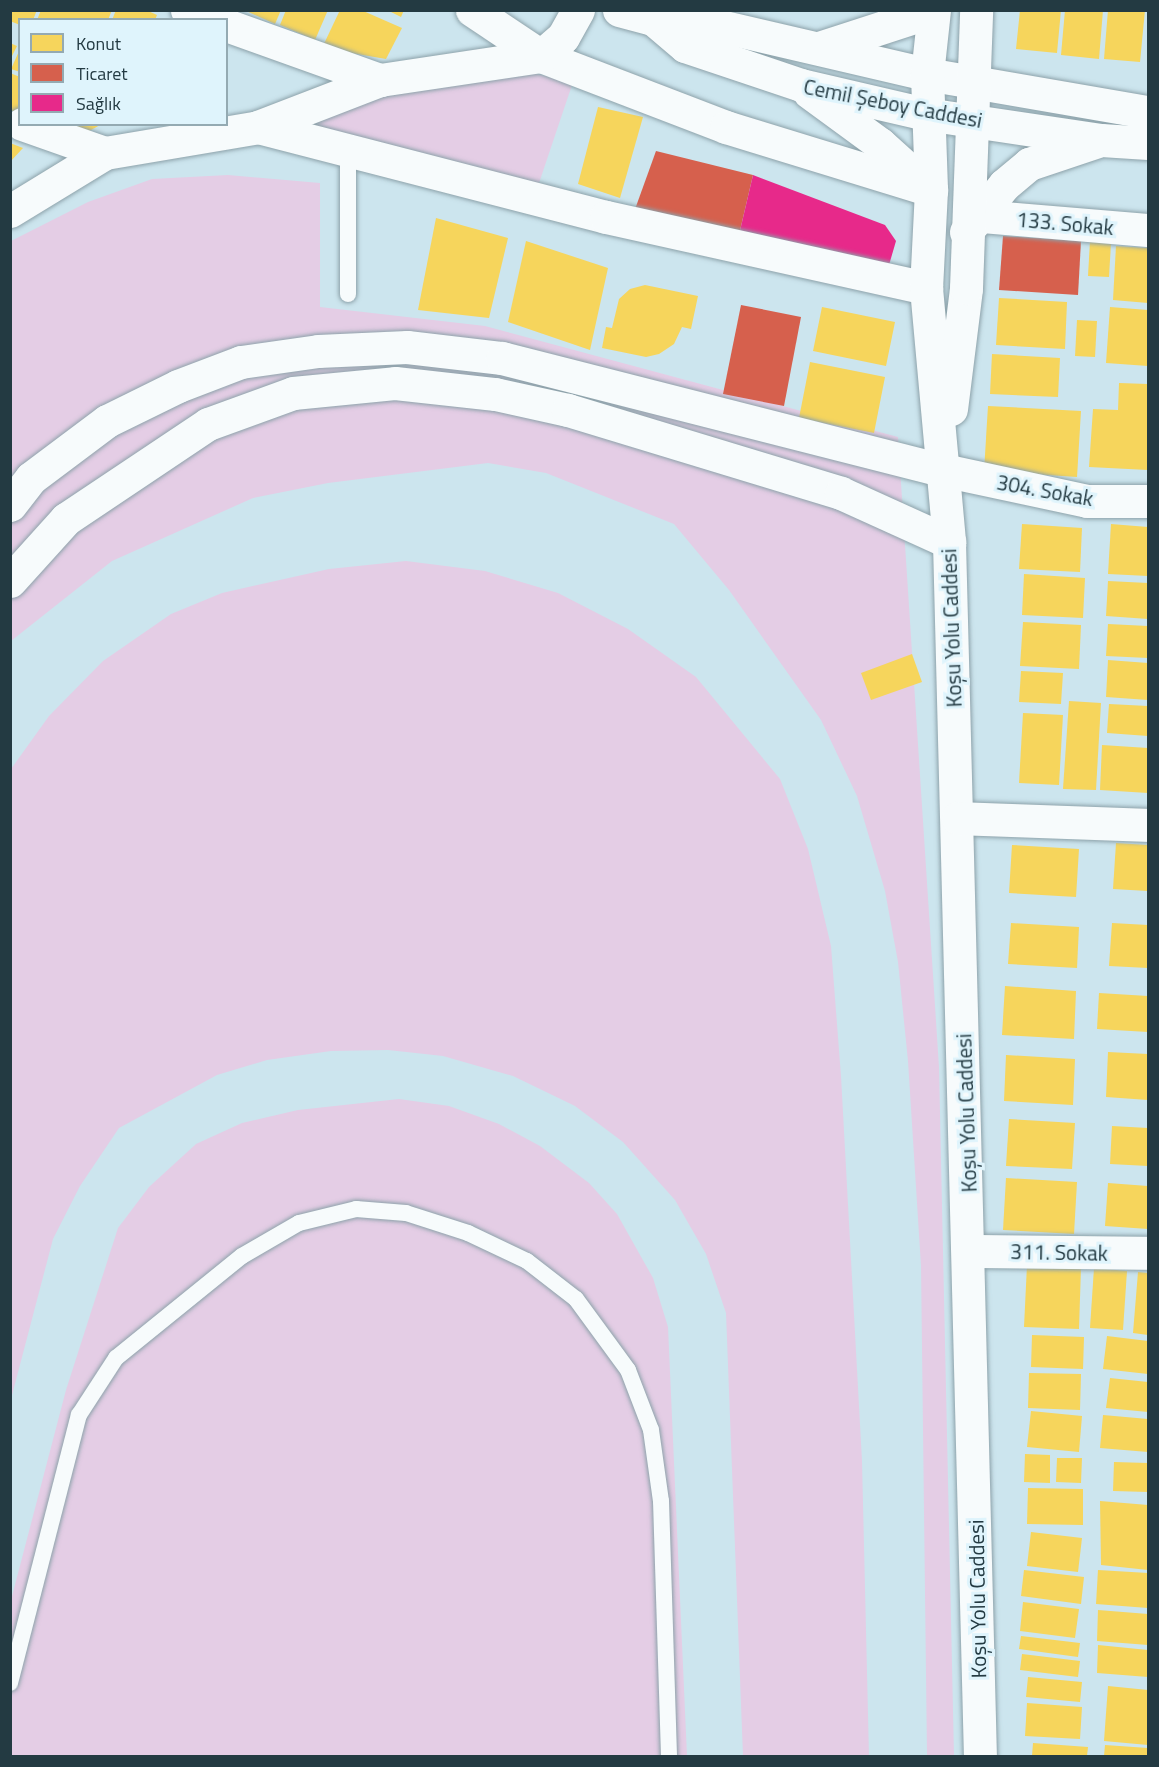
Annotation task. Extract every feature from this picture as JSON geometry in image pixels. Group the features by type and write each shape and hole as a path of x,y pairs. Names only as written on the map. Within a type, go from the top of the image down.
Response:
{"street":[{"path":"187,10 207,18"},
{"path":"472,10 541,56 726,127 931,190"},
{"path":"10,211 105,153 258,127 380,80 541,56 562,37 578,10"},
{"name":"Cemil Şeboy Caddesi","path":"619,10 690,19 973,83 1062,95 1149,112"},
{"name":"Koşu Yolu Caddesi","path":"944,471 974,224 970,120 976,10"},
{"path":"815,49 934,11"},
{"name":"Koşu Yolu Caddesi","path":"934,11 927,74 926,114 931,190 926,288 949,542 958,818 980,1756"},
{"name":"Cemil Şeboy Caddesi","path":"654,15 685,46 801,86 926,114 1101,140 1149,143"},
{"path":"228,26 380,80"},
{"path":"801,86 880,144 931,190"},
{"path":"1062,95 1149,98"},
{"path":"27,126 105,153"},
{"path":"105,153 118,126"},
{"path":"258,127 606,217 926,288"},
{"path":"974,224 1004,185 1029,164 1101,140"},
{"name":"133. Sokak","path":"974,224 1149,230"},
{"name":"304. Sokak","path":"10,505 31,478 107,421 178,386 241,362 318,351 407,347 502,358 944,471 1087,501 1149,501"},
{"path":"10,581 66,519 208,424 293,393 395,383 495,394 568,410 841,493 949,542"},
{"path":"958,818 1149,825"},
{"name":"311. Sokak","path":"969,1251 1149,1253"}],"lane":[{"path":"348,150 348,294"},
{"path":"10,1683 80,1415 116,1358 242,1256 299,1223 356,1209 406,1213 468,1233 527,1261 576,1299 628,1370 651,1430 661,1501 669,1756"}],"shaded area":[{"path":"500,66 573,82 537,189 290,124 360,99"},
{"path":"228,175 320,183 320,307 485,326 898,437 939,1067 954,1756 927,1756 921,1266 908,1061 898,962 885,891 857,796 821,720 729,590 674,524 546,473 488,463 328,483 253,498 112,561 11,641 11,241 88,202 152,179"},
{"path":"406,561 485,571 558,593 628,629 696,677 780,779 808,849 831,946 841,1076 862,1461 869,1756 743,1756 726,1313 706,1254 675,1200 623,1142 575,1106 513,1076 443,1056 388,1050 331,1051 267,1060 217,1075 119,1128 80,1186 53,1239 11,1399 11,769 49,716 103,661 171,614 222,593 329,569"},
{"path":"399,1099 449,1106 499,1124 540,1146 589,1183 617,1214 653,1278 668,1327 687,1756 11,1756 11,1600 66,1390 118,1228 149,1187 196,1144 242,1123 298,1110"}],"building: Konut":[{"path":"10,10 37,10 34,18 18,18 18,24 10,21"},
{"path":"41,10 112,10 109,18 38,18"},
{"path":"116,10 146,10 157,15 156,18 113,18"},
{"path":"244,10 281,10 275,24"},
{"path":"286,10 328,10 315,40 280,25"},
{"path":"340,10 361,10 402,28 386,59 322,48"},
{"path":"387,10 404,10 401,17"},
{"path":"1020,10 1061,10 1057,53 1016,49"},
{"path":"1065,10 1103,10 1099,59 1061,55"},
{"path":"1108,10 1145,10 1140,62 1104,59"},
{"path":"10,43 17,46 10,60"},
{"path":"18,53 18,71 11,69"},
{"path":"10,73 18,76 18,113 10,110"},
{"path":"598,107 643,117 620,198 578,184"},
{"path":"69,126 98,126 78,137"},
{"path":"10,143 23,148 10,162"},
{"path":"436,218 508,238 489,318 418,310"},
{"path":"526,241 608,268 590,350 508,322"},
{"path":"1090,241 1111,243 1109,277 1088,276"},
{"path":"1116,246 1148,248 1148,303 1113,300"},
{"path":"645,285 698,296 691,329 682,327 674,344 659,354 646,357 602,348 606,327 612,328 619,299 630,289"},
{"path":"999,298 1067,302 1065,349 996,345"},
{"path":"822,307 895,322 886,366 813,351"},
{"path":"1110,307 1148,310 1148,366 1106,363"},
{"path":"1077,320 1097,321 1095,357 1075,356"},
{"path":"992,354 1060,358 1058,397 990,394"},
{"path":"810,362 885,377 874,433 799,418"},
{"path":"1119,383 1148,384 1148,470 1089,467 1093,409 1118,410"},
{"path":"988,406 1081,411 1077,477 984,471"},
{"path":"1022,524 1082,528 1080,572 1019,569"},
{"path":"1111,524 1148,527 1148,576 1108,574"},
{"path":"1024,574 1085,578 1083,618 1022,615"},
{"path":"1108,581 1148,583 1148,619 1106,616"},
{"path":"1023,622 1081,625 1079,669 1020,666"},
{"path":"1108,624 1148,626 1148,658 1106,656"},
{"path":"912,654 922,682 871,700 861,673"},
{"path":"1108,660 1148,663 1148,700 1106,697"},
{"path":"1021,671 1063,673 1061,704 1019,702"},
{"path":"1069,701 1101,703 1096,790 1063,789"},
{"path":"1109,704 1148,706 1148,736 1107,733"},
{"path":"1023,713 1063,715 1059,785 1019,783"},
{"path":"1102,745 1148,748 1148,793 1100,790"},
{"path":"1116,843 1148,845 1148,891 1113,889"},
{"path":"1012,845 1079,849 1076,897 1009,893"},
{"path":"1011,923 1079,927 1077,968 1008,964"},
{"path":"1112,923 1148,925 1148,968 1109,966"},
{"path":"1005,986 1076,991 1074,1039 1002,1035"},
{"path":"1099,993 1148,996 1148,1032 1097,1029"},
{"path":"1108,1052 1148,1054 1148,1100 1106,1097"},
{"path":"1006,1055 1075,1059 1073,1105 1004,1101"},
{"path":"1009,1119 1075,1123 1072,1169 1006,1166"},
{"path":"1112,1126 1148,1128 1148,1166 1110,1164"},
{"path":"1006,1178 1077,1182 1074,1234 1003,1230"},
{"path":"1108,1183 1148,1186 1148,1229 1105,1226"},
{"path":"1027,1265 1081,1267 1079,1329 1024,1327"},
{"path":"1094,1268 1127,1271 1123,1330 1090,1328"},
{"path":"1138,1272 1148,1273 1148,1335 1133,1333"},
{"path":"1032,1335 1084,1337 1083,1369 1031,1367"},
{"path":"1107,1336 1148,1341 1148,1374 1103,1369"},
{"path":"1029,1373 1081,1374 1080,1410 1028,1408"},
{"path":"1110,1378 1148,1382 1148,1412 1106,1408"},
{"path":"1031,1411 1082,1416 1079,1452 1027,1447"},
{"path":"1103,1415 1148,1419 1148,1452 1100,1448"},
{"path":"1025,1454 1050,1455 1050,1483 1024,1482"},
{"path":"1057,1458 1082,1458 1081,1483 1056,1482"},
{"path":"1114,1462 1148,1463 1148,1492 1113,1491"},
{"path":"1028,1488 1083,1489 1083,1525 1027,1524"},
{"path":"1100,1501 1148,1505 1148,1570 1101,1565"},
{"path":"1031,1532 1082,1538 1078,1572 1027,1566"},
{"path":"1024,1570 1084,1577 1081,1604 1021,1596"},
{"path":"1098,1570 1148,1573 1148,1608 1096,1604"},
{"path":"1023,1602 1079,1609 1075,1638 1020,1631"},
{"path":"1098,1610 1148,1614 1148,1645 1097,1641"},
{"path":"1021,1636 1080,1643 1078,1657 1019,1649"},
{"path":"1098,1645 1148,1650 1148,1677 1097,1673"},
{"path":"1022,1654 1080,1661 1078,1677 1020,1670"},
{"path":"1028,1677 1082,1682 1080,1702 1026,1697"},
{"path":"1108,1686 1148,1690 1148,1745 1104,1741"},
{"path":"1027,1703 1082,1707 1080,1739 1025,1736"},
{"path":"1033,1743 1088,1747 1087,1756 1032,1756"},
{"path":"1105,1745 1148,1748 1148,1756 1104,1756"}],"building: Ticaret":[{"path":"656,151 753,175 738,239 634,212"},
{"path":"1003,236 1081,241 1078,295 999,290"},
{"path":"741,305 801,317 784,406 723,394"}],"building: Sağlık":[{"path":"753,175 885,225 896,241 889,265 738,239"}]}
